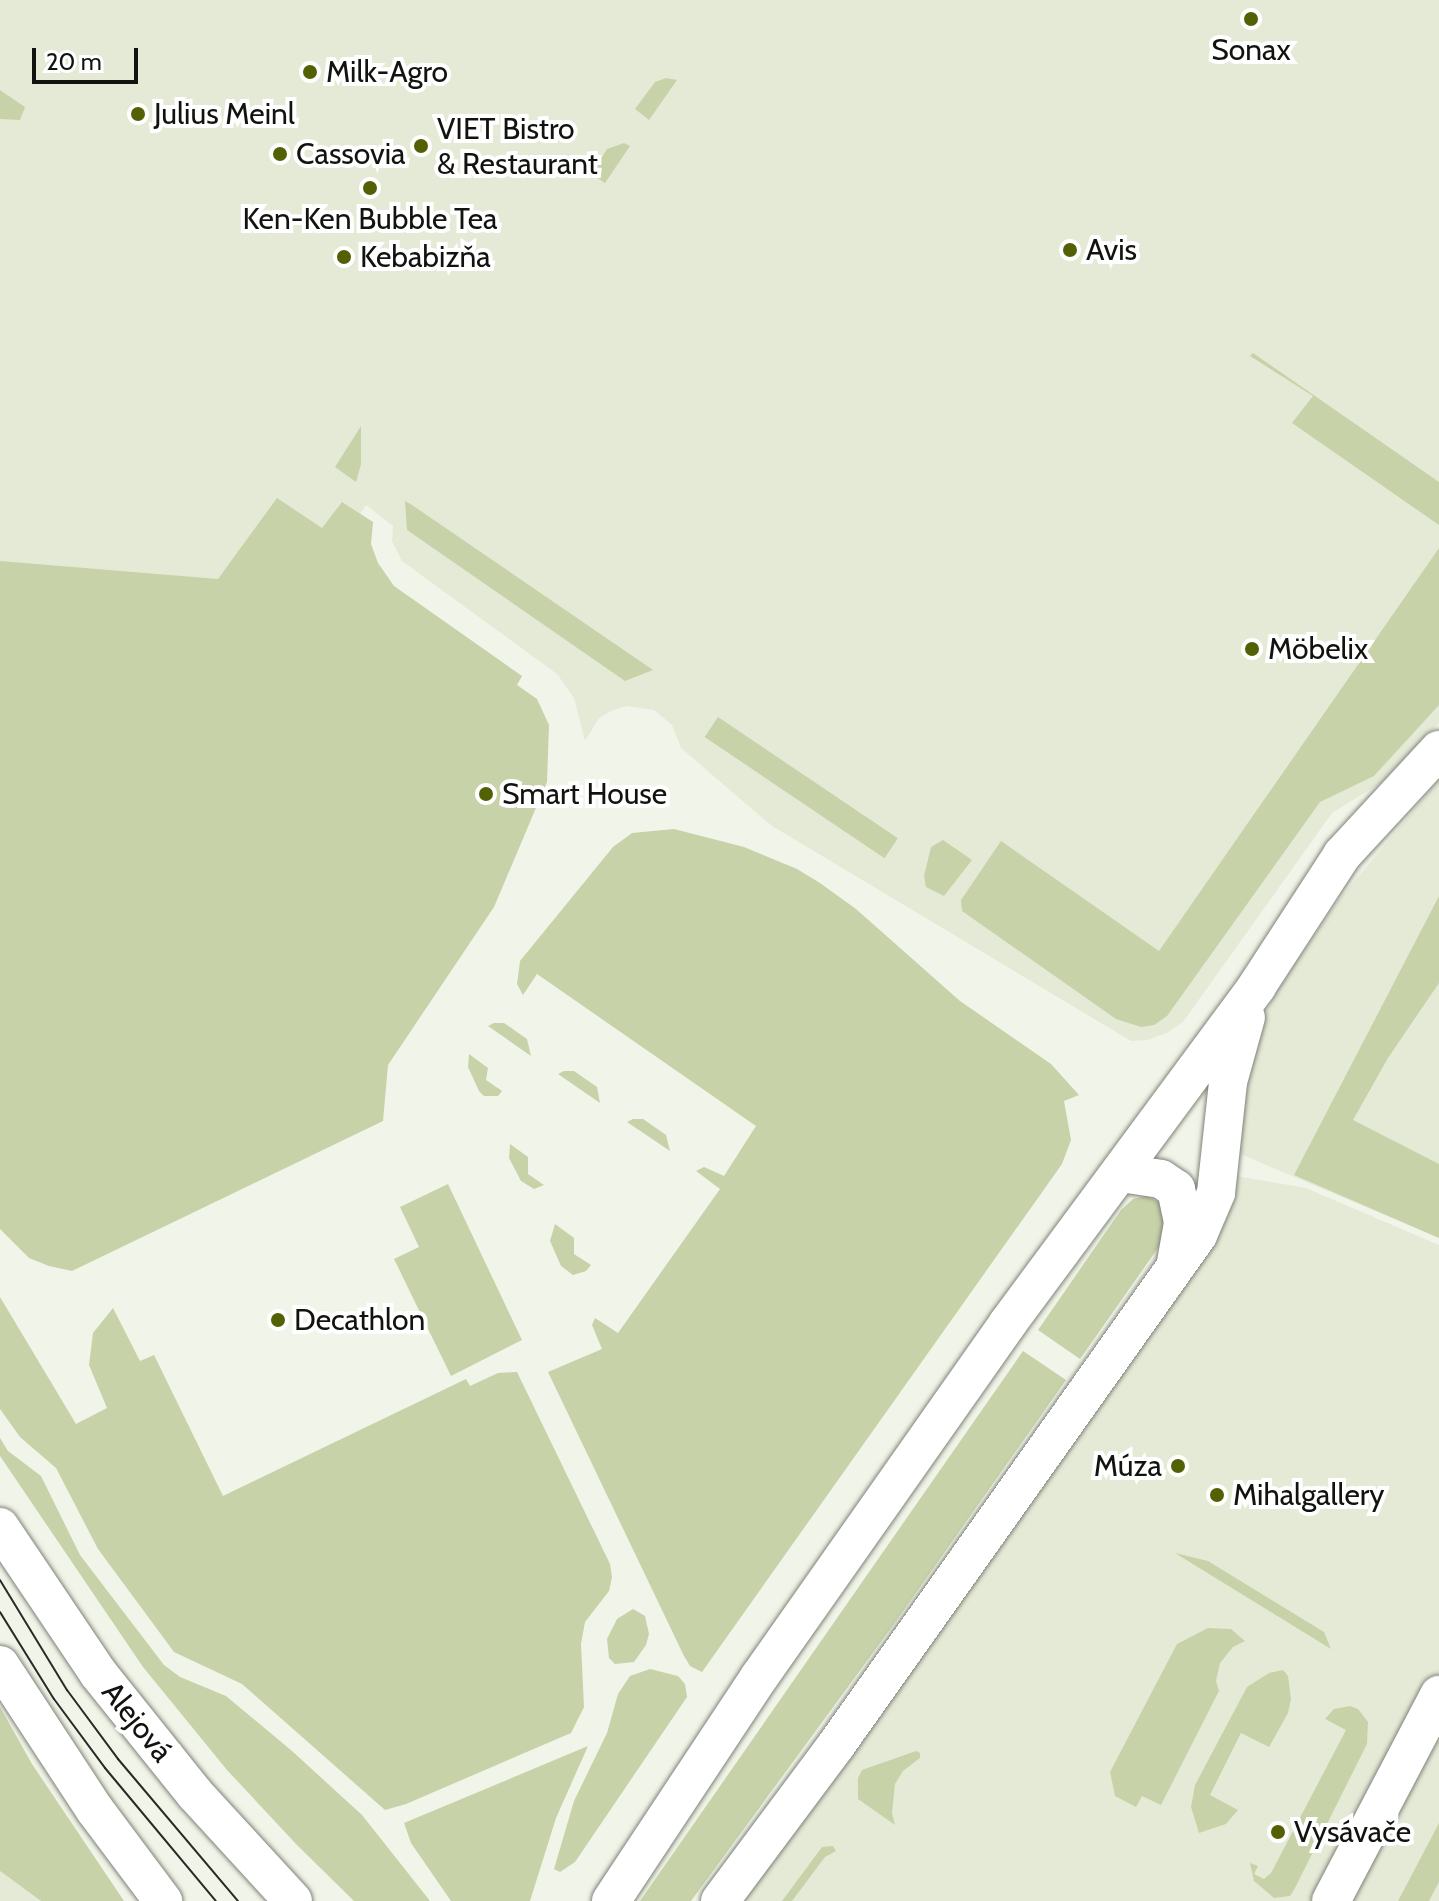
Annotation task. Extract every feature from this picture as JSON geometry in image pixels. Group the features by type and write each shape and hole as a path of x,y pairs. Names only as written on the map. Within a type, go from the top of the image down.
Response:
{"street":[{"path":"611,1901 760,1676 971,1375 1257,986 1342,855 1439,750"},
{"path":"720,1901 880,1685 1198,1235 1212,1207 1231,1068 1257,986"},
{"path":"1174,1267 1193,1211 1199,1158 1192,1113 1177,1095"},
{"path":"1121,1173 1161,1179 1176,1189 1183,1223 1174,1267"},
{"name":"Alejová","path":"0,1527 98,1673 195,1794 293,1901"},
{"path":"0,1665 95,1810 163,1901"},
{"path":"1331,1901 1439,1695"},
{"path":"596,1901 634,1864"}],"shaded area":[{"path":"0,0 1439,0 1439,723 1381,783 1332,813 1183,1022 1167,1033 1147,1040 1131,1041 772,826 681,748 672,725 654,710 627,706 611,711 599,718 585,741 574,698 557,674 402,561 392,541 393,526 366,505 342,541 220,580 0,570"},
{"path":"1439,780 1439,1238 1233,1151 1251,1041 1277,991 1337,902"},
{"path":"1219,1173 1306,1188 1439,1245 1439,1901 720,1901"},
{"path":"0,1871 41,1901 0,1901"}],"green space":[{"path":"666,78 677,80 649,120 635,109 655,82"},
{"path":"0,90 25,107 20,120 0,119"},
{"path":"624,143 630,146 605,183 591,174 607,149"},
{"path":"1253,353 1439,482 1439,525 1292,423 1313,396 1250,356"},
{"path":"361,426 361,464 356,482 335,467"},
{"path":"277,498 322,528 342,502 373,522 371,544 378,563 394,586 522,676 517,685 537,699 549,725 547,782 494,907 388,1065 383,1121 72,1271 49,1266 29,1258 0,1229 0,561 218,579"},
{"path":"405,501 653,670 625,681 407,530"},
{"path":"1439,548 1439,705 1374,776 1320,802 1167,1016 1154,1025 1141,1027 1116,1019 962,911 961,900 1001,841 1159,951"},
{"path":"718,717 898,838 884,858 705,737"},
{"path":"674,829 744,847 797,869 820,883 856,909 960,1001 1051,1064 1079,1095 1064,1101 1071,1140 1062,1164 702,1672 690,1666 684,1656 548,1372 602,1349 592,1325 595,1318 618,1333 720,1189 696,1171 704,1167 724,1176 756,1126 537,974 523,995 517,984 520,961 613,847 632,833"},
{"path":"943,840 972,860 944,896 926,887 924,876 931,847"},
{"path":"1439,896 1439,983 1388,1058 1353,1120 1439,1164 1439,1238 1294,1175"},
{"path":"504,1023 527,1039 531,1056 488,1026"},
{"path":"469,1054 488,1068 486,1080 502,1091 498,1096 484,1096 479,1091 468,1067"},
{"path":"574,1071 597,1087 600,1103 558,1074"},
{"path":"643,1119 666,1135 670,1151 627,1122"},
{"path":"510,1144 528,1157 528,1174 544,1185 534,1189 521,1181 509,1158"},
{"path":"448,1184 522,1340 451,1376 394,1259 419,1247 400,1207"},
{"path":"1147,1196 1164,1205 1165,1238 1080,1359 1038,1330 1121,1210 1133,1199"},
{"path":"555,1224 574,1238 574,1254 591,1265 586,1271 573,1275 561,1266 550,1241"},
{"path":"0,1297 76,1424 107,1408 89,1365 93,1333 113,1308 140,1361 154,1355 223,1496 466,1379 470,1386 498,1373 517,1372 610,1564 612,1577 609,1591 585,1622 581,1644 584,1707 571,1733 406,1804 385,1810 242,1684 174,1652 98,1549 56,1468 20,1437 0,1409"},
{"path":"1023,1351 1066,1380 894,1624 691,1901 640,1901"},
{"path":"0,1438 8,1451 41,1476 80,1555 164,1665 180,1677 226,1696 292,1751 362,1815 430,1901 354,1901 227,1770 143,1667 0,1456"},
{"path":"1175,1553 1208,1561 1324,1632 1331,1649"},
{"path":"633,1609 645,1616 649,1634 646,1645 634,1662 615,1664 609,1658 607,1639 617,1619"},
{"path":"1208,1628 1231,1629 1245,1641 1233,1647 1220,1663 1216,1681 1219,1691 1161,1805 1142,1796 1136,1807 1115,1796 1110,1772 1177,1644"},
{"path":"650,1669 678,1676 685,1684 687,1697 575,1862 560,1872 554,1869 574,1801 607,1733 618,1694 630,1676"},
{"path":"1283,1670 1288,1676 1291,1699 1288,1713 1269,1747 1241,1733 1210,1795 1238,1810 1226,1824 1199,1833 1191,1807 1195,1785 1247,1687 1269,1673"},
{"path":"1350,1706 1358,1709 1368,1722 1367,1744 1295,1888 1290,1896 1274,1898 1254,1881 1250,1863 1258,1866 1254,1874 1264,1879 1271,1873 1346,1730 1325,1719 1334,1709"},
{"path":"0,1707 32,1764 124,1901 41,1901 0,1871"},
{"path":"588,1746 556,1818 530,1901 451,1901 411,1843 404,1823"},
{"path":"916,1751 920,1753 920,1758 903,1771 895,1784 892,1813 895,1825 858,1799 858,1778 862,1770"},
{"path":"1439,1823 1439,1882 1429,1901 1398,1901"},
{"path":"833,1846 836,1851 825,1857 792,1901 782,1901 822,1847"}],"tram line":[{"path":"0,1580 67,1690 118,1759 238,1901"},
{"path":"0,1612 54,1699 105,1768 216,1901"}],"place":[{"name":"Sonax","path":"1251,19"},
{"name":"Milk-Agro","path":"310,72"},
{"name":"Julius Meinl","path":"138,114"},
{"name":"VIET Bistro & Restaurant","path":"421,146"},
{"name":"Cassovia","path":"280,154"},
{"name":"Ken-Ken Bubble Tea","path":"370,188"},
{"name":"Avis","path":"1070,250"},
{"name":"Kebabizňa","path":"344,257"},
{"name":"Möbelix","path":"1252,649"},
{"name":"Smart House","path":"486,794"},
{"name":"Decathlon","path":"278,1320"},
{"name":"Múza","path":"1178,1466"},
{"name":"Mihalgallery","path":"1217,1495"},
{"name":"Vysávače","path":"1278,1832"}]}
